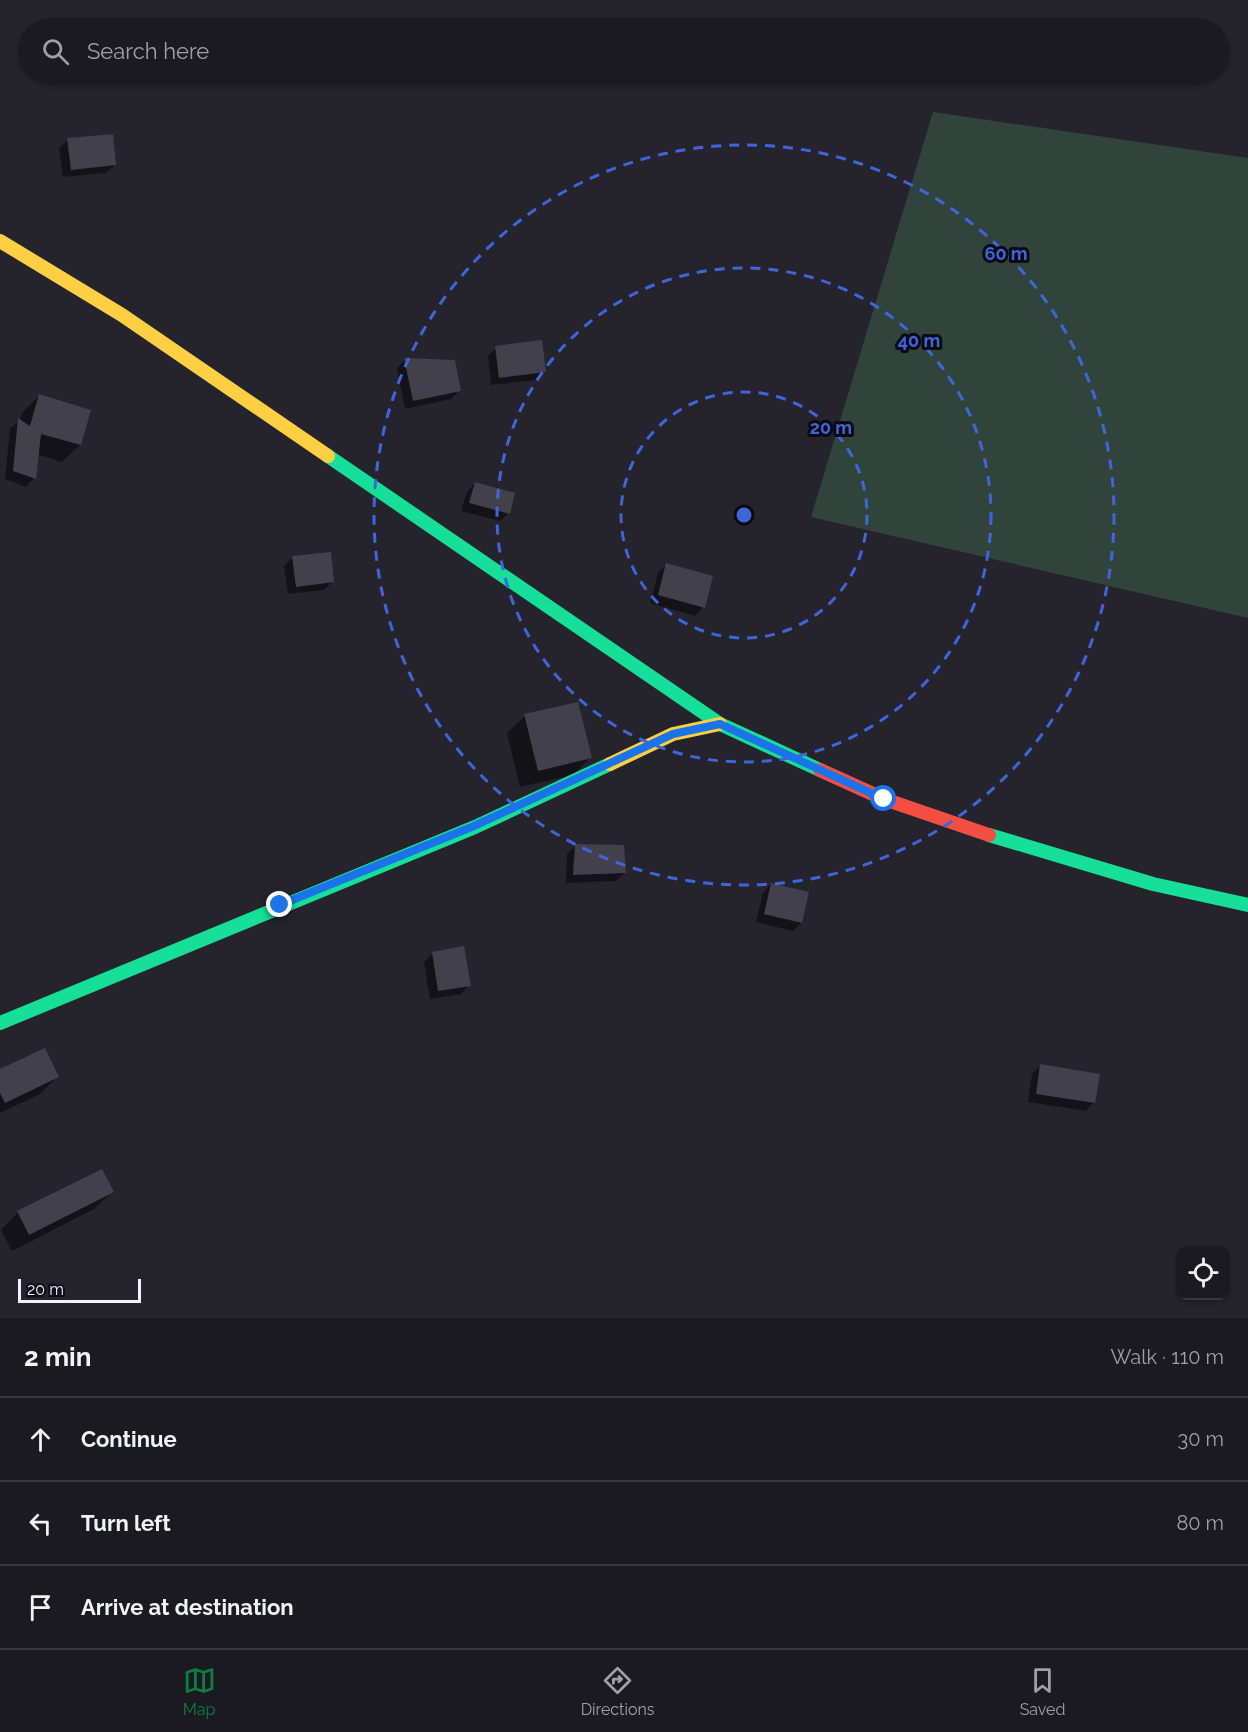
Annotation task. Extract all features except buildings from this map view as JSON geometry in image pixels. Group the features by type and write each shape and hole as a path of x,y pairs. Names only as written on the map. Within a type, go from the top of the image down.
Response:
{"street":[{"path":"0,242 122,315 720,724 884,799 1024,848 1154,885 1248,905"},
{"path":"0,1023 474,826 673,734 720,724"}],"green space":[{"path":"933,112 1248,158 1248,618 811,517"}],"traffic: fast":[{"path":"328,456 720,724 820,770"},
{"path":"0,1023 475,827 610,764"},
{"path":"989,835 1153,884 1248,905"}],"traffic: slow":[{"path":"0,241 122,315 328,456"},
{"path":"610,764 673,734 720,724"}],"traffic: jam":[{"path":"820,770 884,799 989,835"}],"route":[{"path":"280,905 474,826 578,780 673,734 720,724 884,799"}]}
